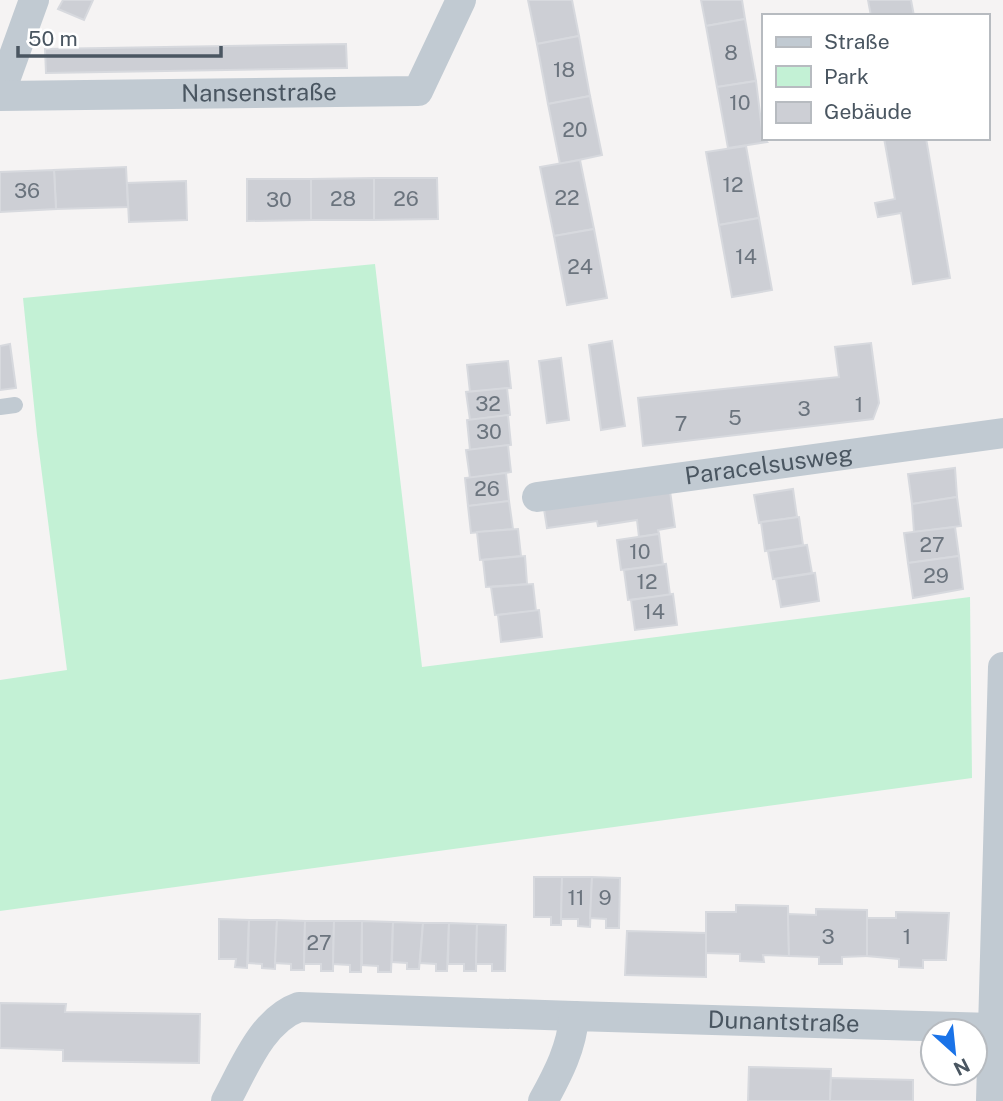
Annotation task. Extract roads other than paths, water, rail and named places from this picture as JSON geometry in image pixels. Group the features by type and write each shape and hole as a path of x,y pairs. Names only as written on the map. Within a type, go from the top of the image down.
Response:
{"street":[{"name":"Nansenstraße","path":"34,0 0,95 418,91 461,0"},
{"name":"Paracelsusweg","path":"537,497 1003,433"},
{"path":"991,1101 1003,667"},
{"name":"Dunantstraße","path":"226,1101 271,1025 282,1013 299,1007 993,1028"},
{"path":"543,1101 562,1066 574,1016"}]}
